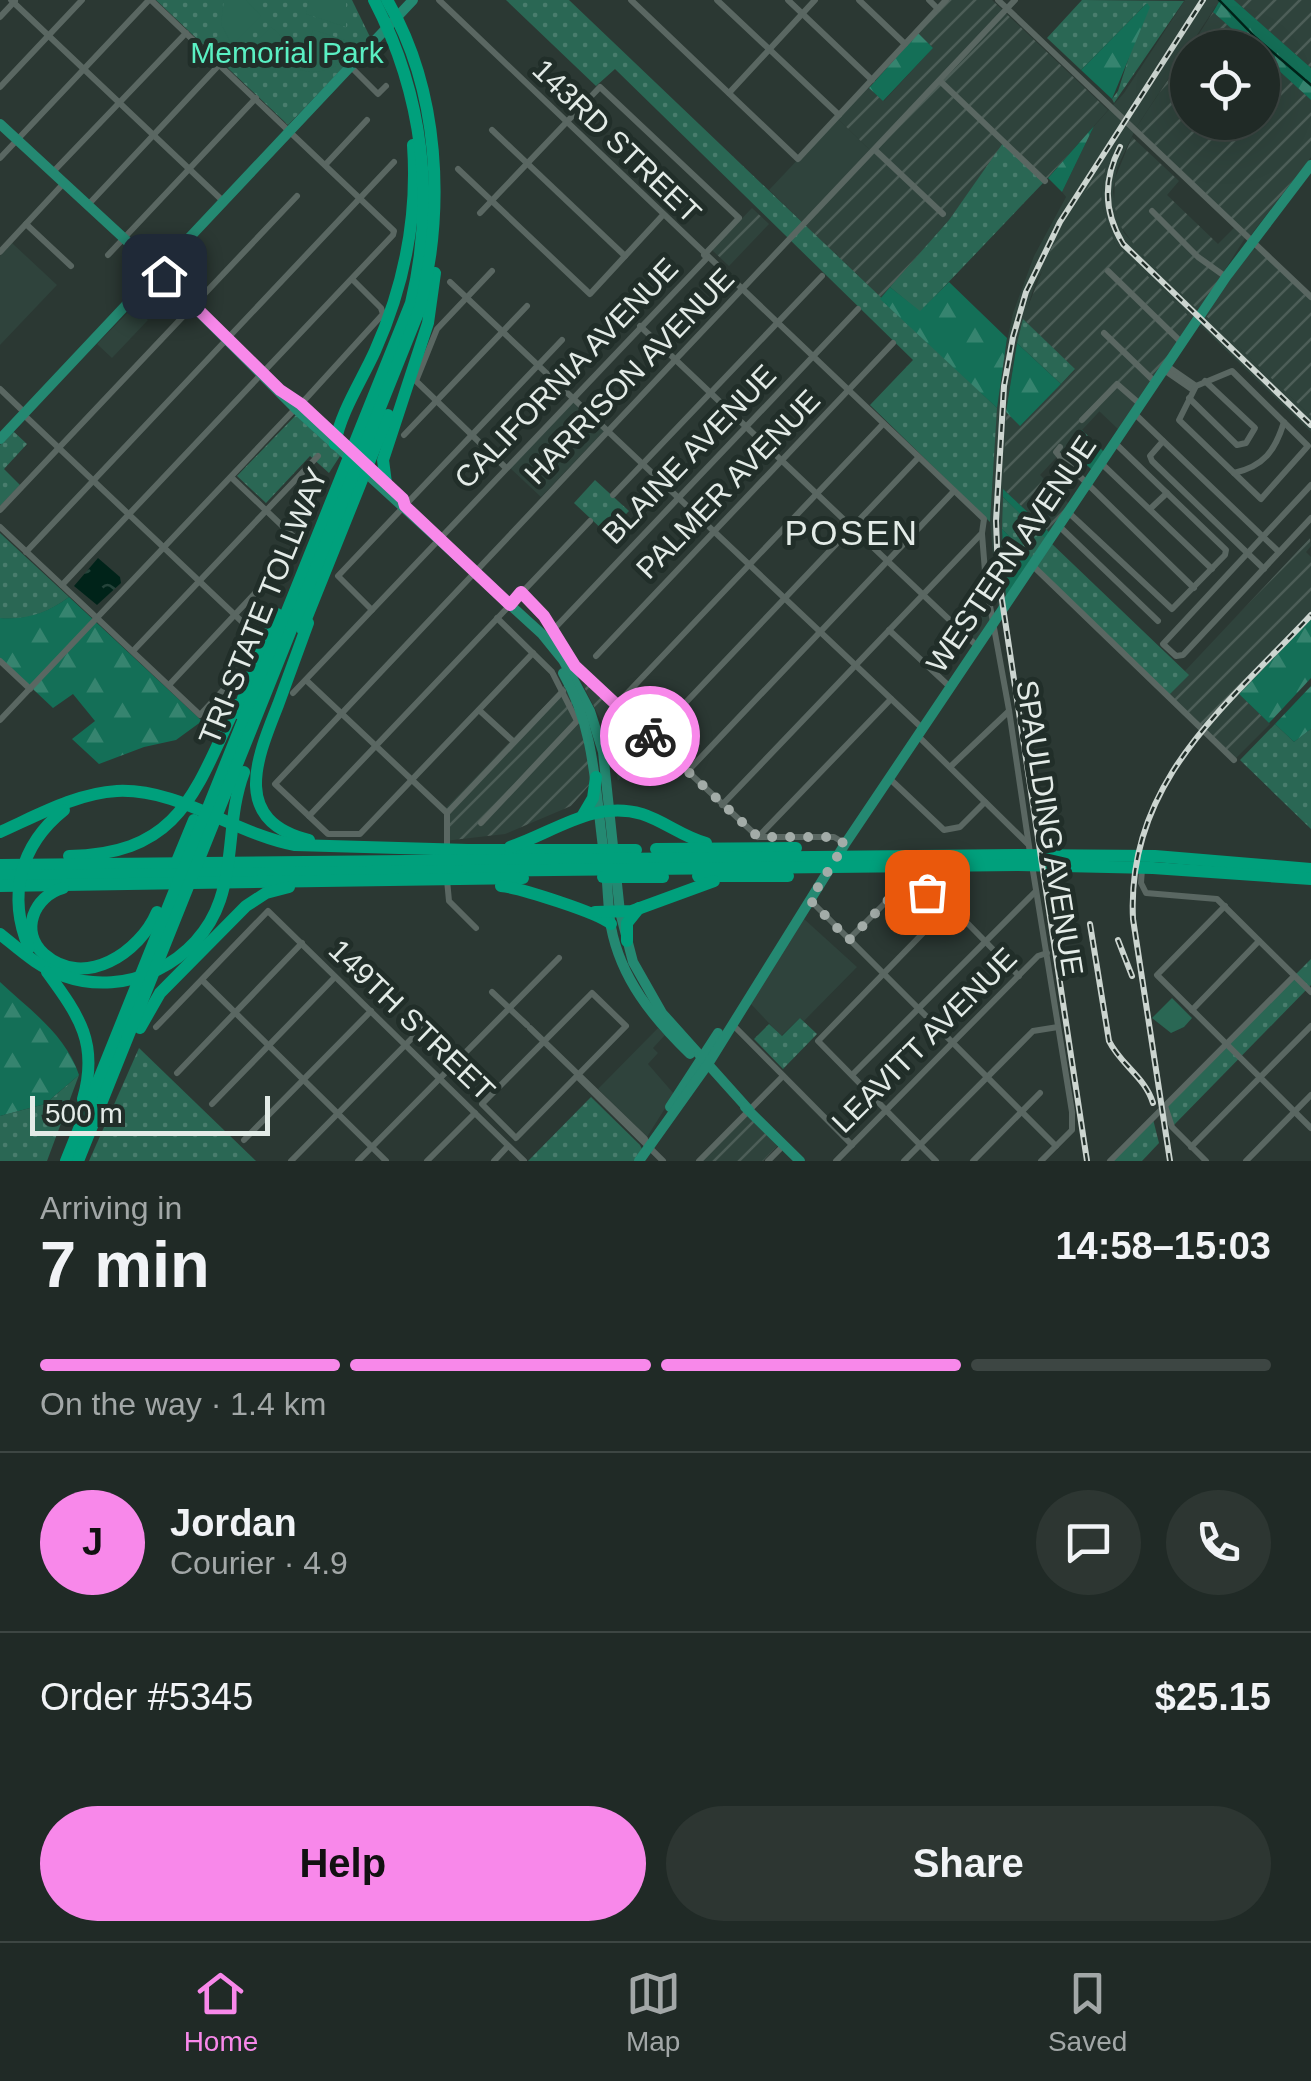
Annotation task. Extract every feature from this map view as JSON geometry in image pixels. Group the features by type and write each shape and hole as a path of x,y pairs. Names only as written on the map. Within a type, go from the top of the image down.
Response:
{"highway":[{"name":"TRI-STATE TOLLWAY","path":"78,1161 370,450 430,270 434,221 432,142 422,96 387,9 374,0"},
{"name":"TRI-STATE TOLLWAY","path":"370,450 420,265 425,178 396,33"},
{"path":"306,842 283,830 264,812 254,785 258,757 330,577 360,473 425,318 435,273 441,197 436,135 420,70 396,33"},
{"path":"336,440 391,314 407,252 414,173 408,83"},
{"path":"322,424 336,426 344,419"},
{"path":"370,450 386,483"},
{"name":"TRI-STATE TOLLWAY","path":"63,1161 312,545 360,473"},
{"path":"0,857 108,853 140,843 180,813 194,792 312,545"},
{"path":"0,934 48,970 98,983 153,972 198,938 214,913 224,885 237,790 330,577"},
{"path":"163,873 56,890 39,903 32,918 32,933 47,956 72,966 102,964 126,954 146,934 255,664"},
{"path":"583,814 593,798 596,777"},
{"path":"7,829 84,798 116,791 152,794 271,840 331,844 516,888 588,912 613,916 699,884 812,861 847,858 930,866 1022,855"},
{"path":"63,1161 90,1070 88,1045 67,999 30,950 20,920 19,882 28,853 48,824 84,798"},
{"path":"0,876 448,871 583,814 608,812 646,815 702,843 763,842 812,861"},
{"path":"626,864 763,842"},
{"path":"504,849 594,864"},
{"path":"95,1120 150,1007 166,986 254,899 276,888 448,871 958,855 1150,858 1311,869"},
{"path":"1150,858 1311,880"},
{"path":"626,864 738,877"},
{"path":"0,865 163,873"},
{"path":"227,873 317,881"},
{"path":"0,886 98,884"},
{"path":"626,941 628,923 640,908"}],"main road":[{"path":"0,439 413,0"},
{"path":"0,124 189,307 193,306 336,440"},
{"name":"WESTERN AVENUE","path":"703,1064 810,900 847,858 890,779 1182,343 1252,241 1307,180 1311,165"},
{"path":"298,406 322,424 360,473 405,506 532,627 557,662 577,701 608,812"},
{"path":"360,473 386,483 405,506"},
{"path":"532,627 563,660 590,711 604,752 613,916 620,960 641,1000 800,1161"},
{"path":"613,916 654,1002 703,1064"},
{"name":"WESTERN AVENUE","path":"703,1064 754,979 760,977"},
{"path":"721,1041 717,1062 725,1085"},
{"path":"650,1144 692,1087 703,1064"},
{"path":"639,1161 656,1129 703,1064"},
{"path":"692,1087 706,1078 725,1085"}],"street":[{"path":"0,87 82,0"},
{"path":"0,158 150,0 392,227 393,236 62,585"},
{"name":"143RD STREET","path":"440,0 984,520"},
{"path":"631,0 798,159 946,0"},
{"path":"717,0 839,115"},
{"path":"788,0 872,80"},
{"path":"728,93 815,0"},
{"path":"859,0 905,44"},
{"path":"929,0 938,9"},
{"path":"998,0 1311,297"},
{"name":"HARRISON AVENUE","path":"309,816 275,784 1015,0"},
{"path":"0,17 14,1 224,202"},
{"path":"52,173 186,33"},
{"path":"87,206 220,64"},
{"path":"351,67 378,94 386,86"},
{"path":"940,81 1045,181"},
{"name":"CALIFORNIA AVENUE","path":"293,694 740,218 600,87 565,122"},
{"path":"108,255 256,98"},
{"path":"326,164 367,120"},
{"path":"480,213 565,122"},
{"path":"492,130 625,256"},
{"path":"875,150 943,214"},
{"path":"26,552 394,162"},
{"path":"458,170 590,294 662,216"},
{"path":"0,252 64,184"},
{"path":"0,510 297,196"},
{"path":"1152,211 1226,278"},
{"path":"26,224 71,266"},
{"path":"1108,270 1182,343"},
{"path":"492,271 432,336 416,380 506,468"},
{"path":"613,496 822,276"},
{"path":"0,720 382,317 382,308 352,279"},
{"path":"450,282 891,699 985,802 1022,855"},
{"path":"404,434 527,306"},
{"name":"BLAINE AVENUE","path":"553,630 858,310"},
{"path":"640,326 978,647"},
{"path":"1104,332 1156,382"},
{"path":"372,610 330,577 405,506 562,340"},
{"name":"PALMER AVENUE","path":"581,672 893,343"},
{"path":"1166,368 1192,391 1237,445 1246,443 1255,428 1205,381"},
{"path":"1232,371 1306,443 1308,450 1261,499 1181,423 1179,416 1192,391 1205,381 1232,371"},
{"path":"1082,420 1117,384 1163,440 1279,552"},
{"path":"0,389 256,635"},
{"path":"1233,473 1260,465 1277,446 1284,422"},
{"path":"616,706 883,424"},
{"path":"1163,440 1150,459 1264,569"},
{"path":"1068,512 1172,610 1226,550 1115,443"},
{"path":"1058,450 1087,484 1194,588"},
{"path":"133,651 318,456"},
{"path":"652,738 918,458"},
{"path":"1101,463 1212,569"},
{"path":"231,476 296,539"},
{"path":"1311,485 1164,644 1176,656 1183,654 1311,518"},
{"path":"687,772 954,491"},
{"path":"1150,509 1167,492"},
{"path":"533,652 360,834 328,834 309,816 590,520"},
{"name":"SPAULDING AVENUE","path":"984,520 982,533 993,625 1010,710 1022,855 1036,891 1072,1130 1056,1146"},
{"path":"1059,526 1158,621"},
{"path":"0,527 200,714 237,675"},
{"path":"722,805 982,533"},
{"path":"1032,565 1234,760"},
{"path":"169,685 273,574"},
{"path":"521,592 581,672 763,842 834,837 847,858"},
{"path":"481,822 578,721 547,666 497,618"},
{"path":"889,630 951,688"},
{"path":"0,661 30,689"},
{"path":"306,680 446,813 449,901 476,928"},
{"path":"446,813 563,691"},
{"path":"763,842 891,699"},
{"path":"479,710 514,742"},
{"path":"950,768 1010,710"},
{"path":"890,779 944,830 960,827 985,802"},
{"path":"1150,858 1141,883 1146,892 1217,899 1311,992"},
{"path":"849,940 896,892 936,891 1019,976"},
{"path":"936,1161 818,1041 964,891"},
{"path":"852,1075 1036,891"},
{"path":"810,900 1056,1146 1042,1161"},
{"path":"1224,906 1157,975 1311,1128"},
{"name":"149TH STREET","path":"202,980 268,911 524,1161"},
{"path":"1192,1010 1259,941"},
{"path":"176,1073 302,944"},
{"name":"LEAVITT AVENUE","path":"836,1161 1038,956 1047,953"},
{"path":"358,1161 559,958"},
{"path":"1110,1161 1294,976"},
{"path":"212,1104 336,977"},
{"path":"156,1027 202,980 386,1161"},
{"path":"492,992 663,1161"},
{"path":"592,992 626,1026 516,1138 482,1104 544,1042 592,992"},
{"path":"244,1140 371,1011"},
{"path":"732,1024 852,1145"},
{"path":"1191,1147 1311,1026"},
{"path":"904,1161 1033,1030 1058,1027"},
{"path":"291,1161 422,1028"},
{"path":"699,1161 784,1076"},
{"path":"973,1161 1040,1094"},
{"path":"1246,1161 1311,1095"},
{"path":"1165,1106 1172,1127 1206,1161"},
{"path":"427,1161 474,1113"},
{"path":"768,1161 784,1145"},
{"path":"494,1161 508,1146"}],"shaded area":[{"path":"946,0 992,0 1108,110 1044,182 1003,144 949,220 880,299 802,222 870,150 837,118 866,86 884,101 933,48 917,32"},
{"path":"1185,0 1220,0 1200,30 1170,30 1170,76 1136,128 1117,168 1113,191 1124,233 1199,311 1193,320 1115,244 1101,195 1106,166 1035,283 1017,343 1006,412 1006,597 998,610 990,522 998,383 1013,313 1034,256 1066,197 1062,192 1094,126 1124,93"},
{"path":"1234,0 1311,0 1311,68 1280,41 1280,30 1268,30"},
{"path":"1213,12 1233,30 1202,30"},
{"path":"1280,72 1311,100 1311,157 1250,236 1136,128 1170,77 1170,140 1280,140"},
{"path":"837,118 870,150 802,222 769,190"},
{"path":"1132,137 1179,181 1167,195 1218,244 1234,228 1245,238 1199,311 1138,250 1119,224 1114,204 1115,178"},
{"path":"1103,163 1103,210 1115,244 1193,320 1152,381 1139,369 1040,475 1069,504 1049,532 1003,489 1006,412 1021,425 1075,370 1023,319 1053,244"},
{"path":"752,208 769,224 729,266 712,250"},
{"path":"12,243 57,285 0,345 0,256"},
{"path":"1251,249 1259,250 1311,300 1311,416 1205,315"},
{"path":"133,307 148,320 112,358 97,344"},
{"path":"1205,315 1311,416 1311,432 1199,324"},
{"path":"1139,368 1152,381 1119,430 1099,411"},
{"path":"573,401 604,431 541,497 509,467"},
{"path":"1310,538 1311,546 1306,552 1311,557 1311,619 1239,694 1270,724 1234,760 1168,696 1188,675 1185,671"},
{"path":"988,608 990,623 977,642 955,622 967,609"},
{"path":"587,681 653,744 618,780 603,724 583,685"},
{"path":"566,684 586,746 591,783 571,806 505,834 444,841 446,808"},
{"path":"803,918 857,967 804,1021 800,1018 781,1036 750,1003"},
{"path":"658,1028 665,1035 653,1048 658,1053 648,1064 674,1094 647,1137 598,1089"},
{"path":"748,1115 778,1145 763,1161 702,1161"}],"green space":[{"name":"Memorial Park","path":"156,0 352,0 371,39 288,125"},
{"path":"224,0 246,0 261,16 232,45 221,24"},
{"path":"309,0 346,0 346,27 306,14"},
{"path":"506,0 569,0 997,408 990,522 870,405 913,360 615,69 596,86"},
{"path":"1082,0 1184,1 1114,103 1112,99 1146,4 1081,70 1047,38"},
{"path":"1220,0 1234,0 1268,30 1233,30 1213,12"},
{"path":"1147,3 1150,7 1112,99 1081,70"},
{"path":"271,27 300,55 280,69 264,68 241,57"},
{"path":"313,30 354,43 345,58 333,67 317,72 300,70"},
{"path":"918,33 933,48 883,101 869,88"},
{"path":"1280,41 1311,68 1311,100 1280,72"},
{"path":"1094,126 1062,192 1048,178"},
{"path":"1003,143 1044,182 920,312 890,287 949,220"},
{"path":"949,282 1007,338 997,408 880,299 890,287 920,311"},
{"path":"1023,319 1075,369 1061,384 1017,343"},
{"path":"1017,343 1061,384 1020,426 1006,412"},
{"path":"296,415 340,456 329,473 310,456 266,503 237,476"},
{"path":"1082,430 1104,452 1092,470 1067,446"},
{"path":"13,431 27,444 4,469 20,485 0,506 0,445"},
{"path":"595,480 629,511 607,534 574,503"},
{"path":"1003,489 1049,532 1046,539 1003,497"},
{"path":"1003,497 1189,675 1168,696 1032,565 1032,559 1002,529"},
{"path":"1002,529 1033,559 1006,597"},
{"path":"0,533 69,597 36,615 0,618"},
{"path":"69,597 202,721 176,740 99,764 72,739 95,721 73,694 53,708 0,658 0,618 36,614"},
{"path":"1311,619 1311,678 1269,723 1239,694"},
{"path":"1311,686 1311,729 1294,742 1275,724"},
{"path":"1275,724 1294,742 1311,729 1311,829 1240,760"},
{"path":"1311,959 1311,985 1172,1127 1165,1106"},
{"path":"0,982 56,1035 79,1075 45,1104 0,1116"},
{"path":"1172,998 1192,1018 1171,1033 1152,1018"},
{"path":"800,1018 817,1034 783,1069 754,1039 769,1024 782,1036"},
{"path":"139,1048 256,1161 89,1161"},
{"path":"79,1075 47,1161 0,1161 0,1116 45,1104"},
{"path":"591,1097 640,1145 642,1149 634,1161 528,1161"},
{"path":"1153,1119 1159,1143 1142,1161 1110,1161"}],"water":[{"path":"98,558 120,577 121,583 97,605 74,586"}],"waterway":[{"path":"1219,0 1311,85"}],"railway":[{"path":"1087,1161 998,574 996,521 1004,386 1026,292 1060,222 1203,0"},
{"path":"1120,147 1108,196 1112,220 1123,244 1311,425"},
{"path":"1170,1161 1133,919 1135,870 1146,826 1187,750 1215,715 1311,615"},
{"path":"1090,924 1109,1041 1153,1103"},
{"path":"1118,940 1132,976"}],"way so far":[{"path":"650,736 758,837 834,837 845,844 810,900 849,940 896,892 927,892"}],"district":[{"name":"POSEN","path":"852,532"}],"route":[{"path":"164,276 280,390 301,404 403,499 405,506 510,605 521,592 536,606 575,666 650,736"}]}
